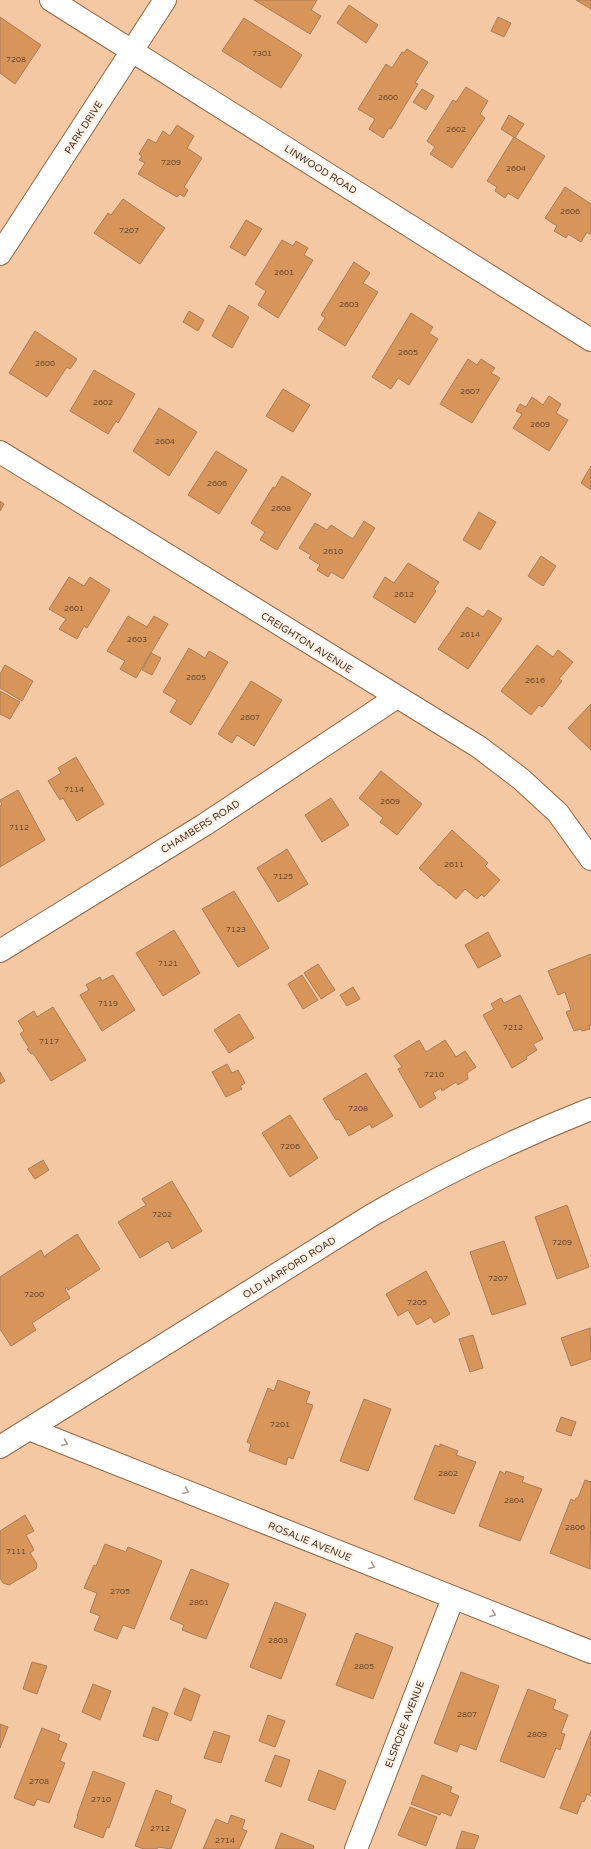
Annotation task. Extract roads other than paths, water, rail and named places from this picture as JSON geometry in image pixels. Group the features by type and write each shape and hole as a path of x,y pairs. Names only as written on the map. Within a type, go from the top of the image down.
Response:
{"street":[{"name":"LINWOOD ROAD","path":"51,0 591,340"},
{"name":"PARK DRIVE","path":"0,254 165,0"},
{"name":"CREIGHTON AVENUE","path":"0,452 479,747 521,779 558,813 591,859"},
{"name":"CHAMBERS ROAD","path":"0,950 204,825 397,697"},
{"name":"OLD HARFORD ROAD","path":"0,1447 372,1215 426,1183 527,1135 591,1109"},
{"name":"ROSALIE AVENUE","path":"29,1429 591,1652"},
{"name":"ELSRODE AVENUE","path":"356,1849 453,1598"}]}
